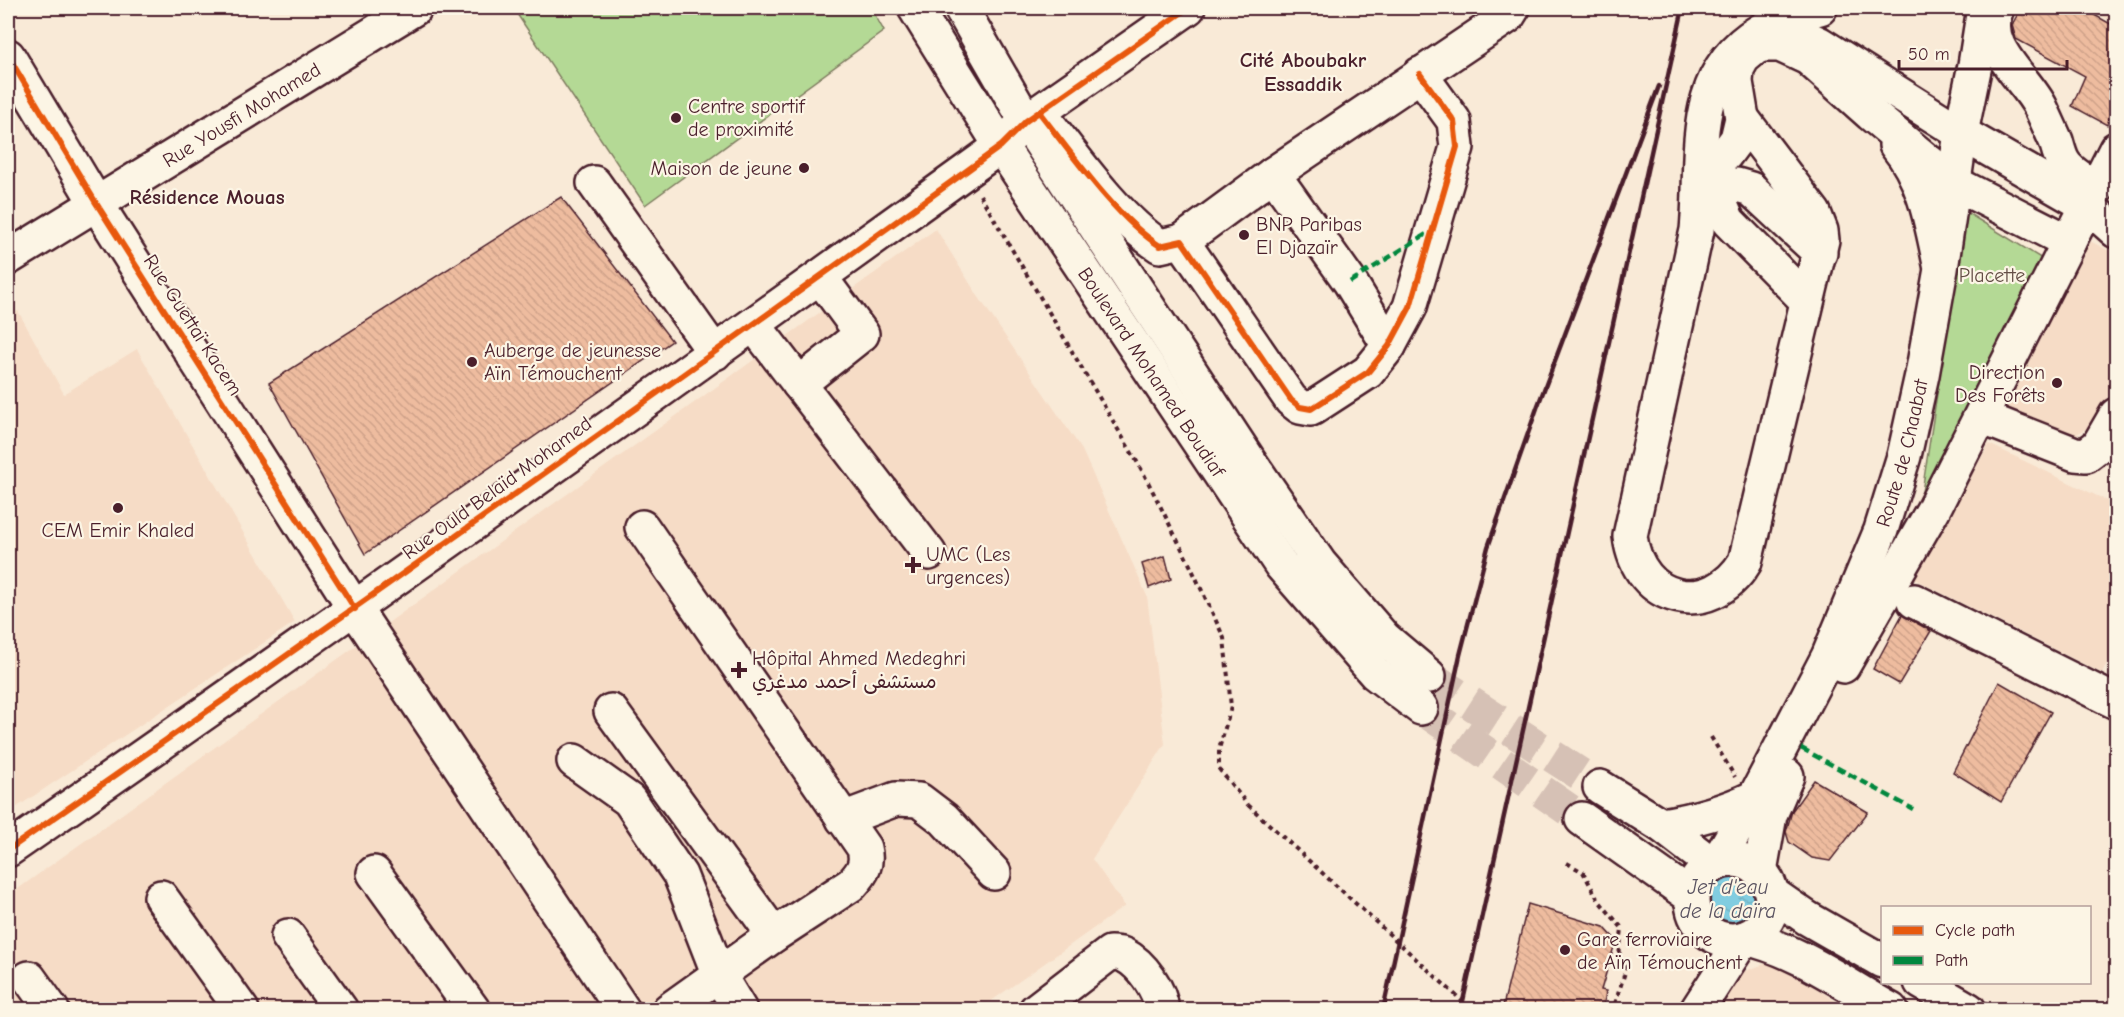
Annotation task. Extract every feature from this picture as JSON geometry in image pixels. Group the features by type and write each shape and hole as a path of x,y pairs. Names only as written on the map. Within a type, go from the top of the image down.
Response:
{"street":[{"name":"Rue Yousfi Mohamed","path":"8,258 415,8"},
{"name":"Boulevard Mohamed Boudiaf","path":"915,8 1001,146 1281,565 1375,673 1421,708"},
{"name":"Boulevard Mohamed Boudiaf","path":"961,8 1033,116 1252,465 1320,564 1384,638 1429,676"},
{"path":"1188,8 1033,116 1147,238 1160,246 1182,241 1274,174 1508,16 1513,8"},
{"path":"1813,277 1728,221 1710,182 1702,126 1713,84 1725,62 1748,38 1775,23 1820,8"},
{"name":"Route de Chaabat","path":"1714,865 1747,791 1828,657 1881,530 1904,456 1922,375 1941,269 1961,133 1991,56 1984,8"},
{"path":"1997,8 1991,56 2024,82 2040,105 2064,163 2079,178 2116,228"},
{"path":"1775,23 1820,44 1961,133 2092,197"},
{"path":"1742,118 1814,213 1822,240 1745,562 1738,574 1715,591 1701,596 1687,597 1672,594 1646,578 1637,565 1630,536 1692,263 1697,230 1710,182 1732,148 1740,130 1742,118 1737,96 1737,69 1748,52 1770,44 1786,47 1808,58 1954,183 2069,242"},
{"name":"Rue Guettaï Kacem","path":"8,56 96,203 355,609 623,1010"},
{"path":"1182,241 1291,400 1300,407 1311,409 1368,372 1389,346 1410,307 1457,147 1454,122 1420,74"},
{"path":"1871,114 1916,174 1931,219 1941,269"},
{"name":"Rue Ould Belaïd Mohamed","path":"8,850 355,609 820,278 1001,146 1033,116"},
{"name":"Route de Chaabat","path":"1766,882 1770,815 1781,786 1845,664 1933,510 2116,149"},
{"path":"1274,174 1350,282 1389,346"},
{"path":"1710,182 1751,189 1813,277"},
{"path":"594,183 715,352"},
{"path":"799,384 862,334 820,278"},
{"path":"754,325 929,553"},
{"path":"1981,417 2075,454 2086,455 2098,446 2116,415"},
{"path":"642,527 864,848 866,858 862,873 852,884 774,935 669,1010"},
{"path":"1914,601 2116,702"},
{"path":"611,711 774,935"},
{"path":"574,761 629,800 680,875 719,975 740,1010"},
{"path":"1600,787 1661,825 1714,865"},
{"path":"1661,825 1709,816 1747,791"},
{"path":"843,819 896,799 919,800 944,819 994,873"},
{"path":"1582,819 1692,897"},
{"path":"1881,960 1807,918 1750,865 1739,861 1727,861 1714,865 1699,878 1692,897 1693,908 1702,927 1711,934 1732,941 1744,939 1763,942 1786,952 1891,1010"},
{"path":"374,873 473,1010"},
{"path":"1697,1010 1744,939 1755,933 1769,915 1772,904 1766,882"},
{"path":"161,897 242,1010"},
{"path":"1692,1010 1698,977 1702,927"},
{"path":"288,936 341,1010"},
{"path":"1036,1010 1110,953 1122,954 1134,962 1151,983 1161,1002 1162,1010"},
{"path":"29,978 52,1010"},
{"path":"1924,984 1969,1010"}],"path":[{"path":"966,171 1143,472 1224,639 1231,707 1220,749 1219,769 1248,805 1472,1010"},
{"path":"1711,737 1747,791"},
{"path":"1567,863 1583,872 1599,901 1622,928 1619,957 1626,969 1613,1010"}],"shaded area":[{"path":"2090,8 2116,8 2116,25"},
{"name":"Hôpital Ahmed Medeghri مستشفى أحمد مدغري","path":"936,229 976,293 1082,450 1147,596 1165,744 1092,859 1125,906 980,1009 8,1009 8,896"},
{"name":"Direction Des Forêts","path":"2090,241 2116,254 2116,380 2094,424 2065,441 2002,406"},
{"name":"CEM Emir Khaled","path":"18,311 64,394 137,349 295,622 8,813 8,318"},
{"path":"1989,444 2116,505 2116,645 2102,673 1914,579"},
{"path":"1775,960 1847,1009 1713,1010 1732,976"}],"green space":[{"name":"Centre sportif de proximité","path":"513,8 871,8 884,31 645,205"},
{"name":"Placette","path":"1961,209 2044,260 1920,505 1942,361"}],"water":[{"name":"Jet d'eau de la daïra","path":"1728,869 1749,878 1758,899 1749,920 1728,929 1707,920 1698,899 1707,878"}],"building":[{"path":"2021,8 2082,8 2116,27 2116,99 2107,125 2072,106 2085,76 2016,39 2012,25"},
{"name":"Auberge de jeunesse Aïn Témouchent","path":"561,197 672,341 365,554 269,383"},
{"path":"1165,556 1171,579 1149,588 1142,564"},
{"path":"1902,615 1931,631 1899,684 1873,669"},
{"path":"1999,682 2051,712 2001,802 1953,772"},
{"path":"1814,780 1868,812 1830,861 1812,858 1789,842 1786,832 1792,811"},
{"name":"Gare ferroviaire de Aïn Témouchent","path":"1528,904 1604,927 1616,940 1601,990 1606,991 1603,1010 1502,1010"}],"tunnel":[{"path":"1429,676 1600,787"},
{"path":"1421,708 1582,819"}],"railway":[{"path":"1461,1010 1683,8"},
{"path":"1383,1010 1460,655 1488,547 1537,408 1659,86"}],"marked path":[{"path":"1350,282 1431,231"},
{"path":"1801,748 1913,809"}],"cycle path":[{"path":"8,850 630,412 1001,146 1026,121 1188,8"},
{"path":"8,56 96,203 355,609"},
{"path":"1039,112 1095,184 1127,219 1160,246 1182,241 1291,400 1300,407 1311,409 1368,372 1389,346 1410,307 1457,147 1454,121 1420,74"}],"place":[{"name":"Centre sportif de proximité","path":"676,118"},
{"name":"Maison de jeune","path":"804,168"},
{"name":"BNP Paribas El Djazaïr","path":"1244,235"},
{"name":"Auberge de jeunesse Aïn Témouchent","path":"472,362"},
{"name":"Direction Des Forêts","path":"2057,383"},
{"name":"CEM Emir Khaled","path":"118,508"},
{"name":"UMC (Les urgences)","path":"913,565"},
{"name":"Hôpital Ahmed Medeghri مستشفى أحمد مدغري","path":"739,670"},
{"name":"Gare ferroviaire de Aïn Témouchent","path":"1565,950"}],"district":[{"name":"Cité Aboubakr Essaddik","path":"1303,72"},
{"name":"Résidence Mouas","path":"207,197"}]}
